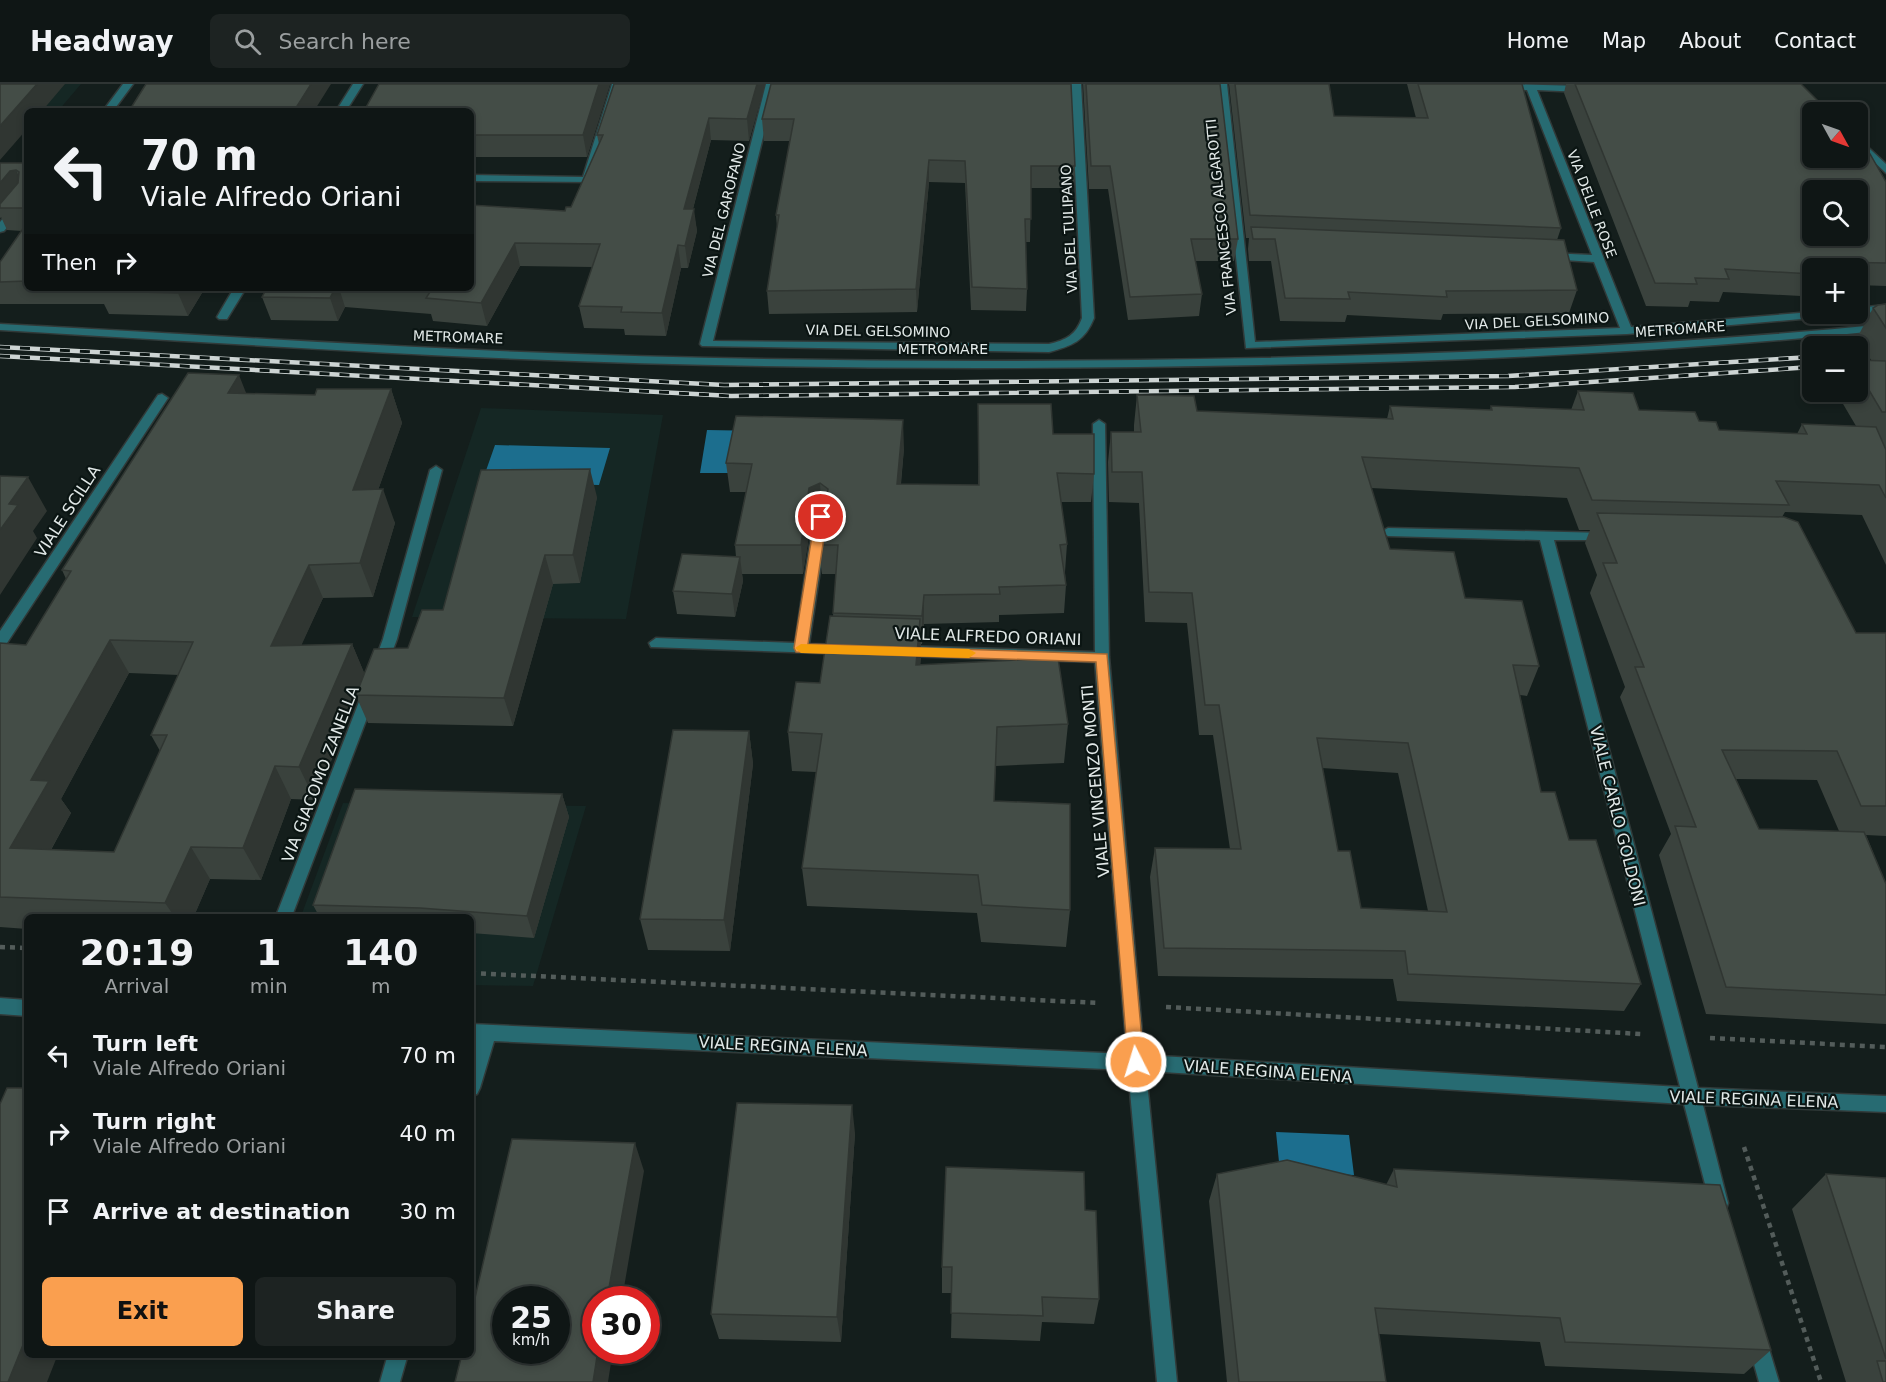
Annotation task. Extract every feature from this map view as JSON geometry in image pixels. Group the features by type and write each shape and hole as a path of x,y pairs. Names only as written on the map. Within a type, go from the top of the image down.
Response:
{"street":[{"path":"110,108 128,84"},
{"path":"344,108 358,84"},
{"path":"474,178 587,180 617,84"},
{"name":"VIA DEL GAROFANO","path":"706,344 771,84"},
{"name":"VIA DEL TULIPANO","path":"1049,348 1073,342 1083,334 1088,318 1077,84"},
{"name":"VIA FRANCESCO ALGAROTTI","path":"1222,84 1244,243 1250,346"},
{"path":"1486,85 1590,89"},
{"name":"VIA DELLE ROSE","path":"1531,87 1627,331"},
{"path":"1868,151 1886,170"},
{"path":"0,229 24,200"},
{"path":"1537,256 1597,259"},
{"path":"223,317 238,291"},
{"path":"1868,310 1886,308"},
{"name":"VIA DEL GELSOMINO","path":"1250,346 1627,331 1802,316"},
{"name":"METROMARE","path":"0,327 593,358 863,364 1116,365 1302,362 1658,347 1886,327"},
{"name":"VIA DEL GELSOMINO","path":"706,344 1049,348"},
{"name":"VIALE SCILLA","path":"0,642 162,398"},
{"name":"VIALE VINCENZO MONTI","path":"1099,424 1102,657 1136,1062 1167,1382"},
{"name":"VIA GIACOMO ZANELLA","path":"285,914 390,639 436,470"},
{"path":"801,648 821,517"},
{"path":"1388,531 1616,538"},
{"name":"VIALE CARLO GOLDONI","path":"1546,536 1689,1096 1724,1224"},
{"path":"656,643 859,650"},
{"name":"VIALE ALFREDO ORIANI","path":"882,651 1102,657"},
{"path":"0,1006 24,1008"},
{"path":"474,1067 479,1032"},
{"name":"VIALE REGINA ELENA","path":"479,1032 1136,1062 1689,1096 1886,1104"},
{"path":"1753,1326 1769,1382"},
{"path":"390,1382 397,1358"}],"path":[{"path":"0,947 24,948"},
{"path":"474,973 1106,1003"},
{"path":"1165,1007 1647,1034"},
{"path":"1707,1038 1886,1047"},
{"path":"1744,1147 1821,1382"}],"shaded area":[{"path":"0,84 81,84 61,108 24,108"},
{"path":"481,408 663,415 626,619 412,617"},
{"path":"343,803 586,806 533,986 474,985 474,914 302,914"}],"water":[{"path":"707,430 767,431 729,473 700,473"},
{"path":"495,445 610,448 599,485 482,482"},
{"path":"1276,1132 1349,1135 1354,1175 1280,1172"}],"building":[{"path":"0,84 37,84 0,126"},
{"path":"146,84 311,84 296,108 131,108"},
{"path":"379,84 599,84 583,135 474,135 474,108 366,108"},
{"path":"614,84 757,84 747,119 709,118 684,209 694,209 685,246 678,245 662,313 621,312 622,307 579,306 600,244 515,243 481,303 426,298 430,292 419,291 474,291 474,205 565,211 566,207 571,207 603,135 597,135"},
{"path":"771,84 1071,84 1075,166 1031,166 1031,219 1025,219 1027,289 972,287 965,161 929,160 916,289 767,291 779,215 776,215 794,119 762,119"},
{"path":"1086,84 1220,84 1238,239 1191,239 1202,294 1130,297 1110,166 1091,166"},
{"path":"1235,84 1329,84 1334,116 1428,118 1418,84 1522,84 1561,228 1250,215"},
{"path":"1575,84 1801,84 1819,102 1802,102 1802,168 1868,168 1868,152 1870,154 1886,182 1886,263 1868,263 1868,258 1802,258 1802,273 1725,269 1729,279 1695,278 1697,284 1655,283"},
{"path":"0,163 24,163 24,208 0,208 0,204 18,183 19,172 10,171 0,183"},
{"path":"24,227 24,281 0,282 0,262"},
{"path":"1251,227 1564,240 1577,290 1446,291 1447,297 1348,292 1350,299 1285,298 1275,239 1253,239"},
{"path":"99,291 180,291 178,293"},
{"path":"265,291 334,291 330,298 262,297"},
{"path":"1886,304 1886,328 1873,308"},
{"path":"1868,360 1886,361 1886,412 1882,412 1868,388"},
{"path":"188,373 239,375 228,393 315,395 317,389 391,389 353,490 383,489 360,563 309,565 271,646 352,644 299,767 275,766 243,848 191,847 165,903 0,897 0,643 26,645 71,571 62,570","holes":["110,640 193,642 151,735 167,735 114,852 10,848 49,781 31,780"]},
{"path":"1578,391 1633,393 1639,410 1695,412 1699,421 1716,422 1719,430 1807,434 1802,424 1876,427 1886,450 1886,498 1879,485 1776,481 1789,505 1592,500 1579,468 1362,457 1390,549 1454,552 1465,598 1522,601 1539,666 1513,665 1541,792 1555,792 1569,840 1596,840 1641,984 1408,974 1405,951 1164,948 1155,848 1241,849 1219,705 1205,705 1192,593 1149,592 1142,472 1112,472 1111,432 1141,432 1137,395 1194,396 1197,411 1393,419 1390,406 1492,410 1491,406 1584,410","holes":["1317,738 1408,743 1447,912 1361,908 1350,851 1338,851"]},
{"path":"978,404 1051,404 1053,434 1094,434 1094,474 1057,473 1067,544 1060,545 1066,585 999,587 1000,594 924,595 922,616 833,613 838,545 819,545 828,489 820,483 809,488 801,545 735,545 752,464 726,463 736,416 903,420 897,484 979,485"},
{"path":"590,469 573,555 545,555 504,698 356,695 374,649 408,648 422,610 443,610 481,470"},
{"path":"0,476 28,477 9,504 18,505 0,530"},
{"path":"1597,513 1784,517 1798,522 1856,633 1886,633 1886,806 1861,806 1837,751 1722,750 1759,829 1864,832 1886,884 1886,995 1726,987 1675,826 1696,827 1635,667 1644,667 1603,563 1617,563"},
{"path":"682,554 740,557 732,594 673,591"},
{"path":"830,616 920,619 916,665 1058,658 1068,724 997,727 994,801 1070,804 1070,910 982,905 978,875 802,868 822,734 788,732 796,682 820,683"},
{"path":"673,730 749,731 724,920 640,919"},
{"path":"355,789 562,794 527,916 420,908 313,905"},
{"path":"7,1088 24,1088 24,1342 8,1382 0,1382 0,1104"},
{"path":"737,1103 852,1105 837,1317 711,1314"},
{"path":"512,1139 635,1143 609,1286 582,1286 582,1364 596,1364 593,1382 455,1382 461,1358 474,1358 474,1302"},
{"path":"1287,1160 1397,1187 1394,1169 1720,1185 1771,1350 1565,1342 1560,1318 1375,1308 1386,1382 1239,1382 1217,1174"},
{"path":"946,1167 1084,1172 1085,1210 1096,1211 1099,1299 1042,1297 1043,1316 951,1313 952,1267 942,1267"},
{"path":"1826,1174 1886,1178 1886,1359"},
{"path":"1877,1361 1886,1361 1886,1382 1883,1382"}],"railway":[{"path":"0,347 724,385 1508,376 1802,358"},
{"path":"1868,352 1886,350"},
{"path":"0,356 731,396 1515,387 1802,368"}],"slow traffic":[{"path":"801,648 969,653"}],"route":[{"path":"821,517 801,648 1102,657 1136,1062"}]}
